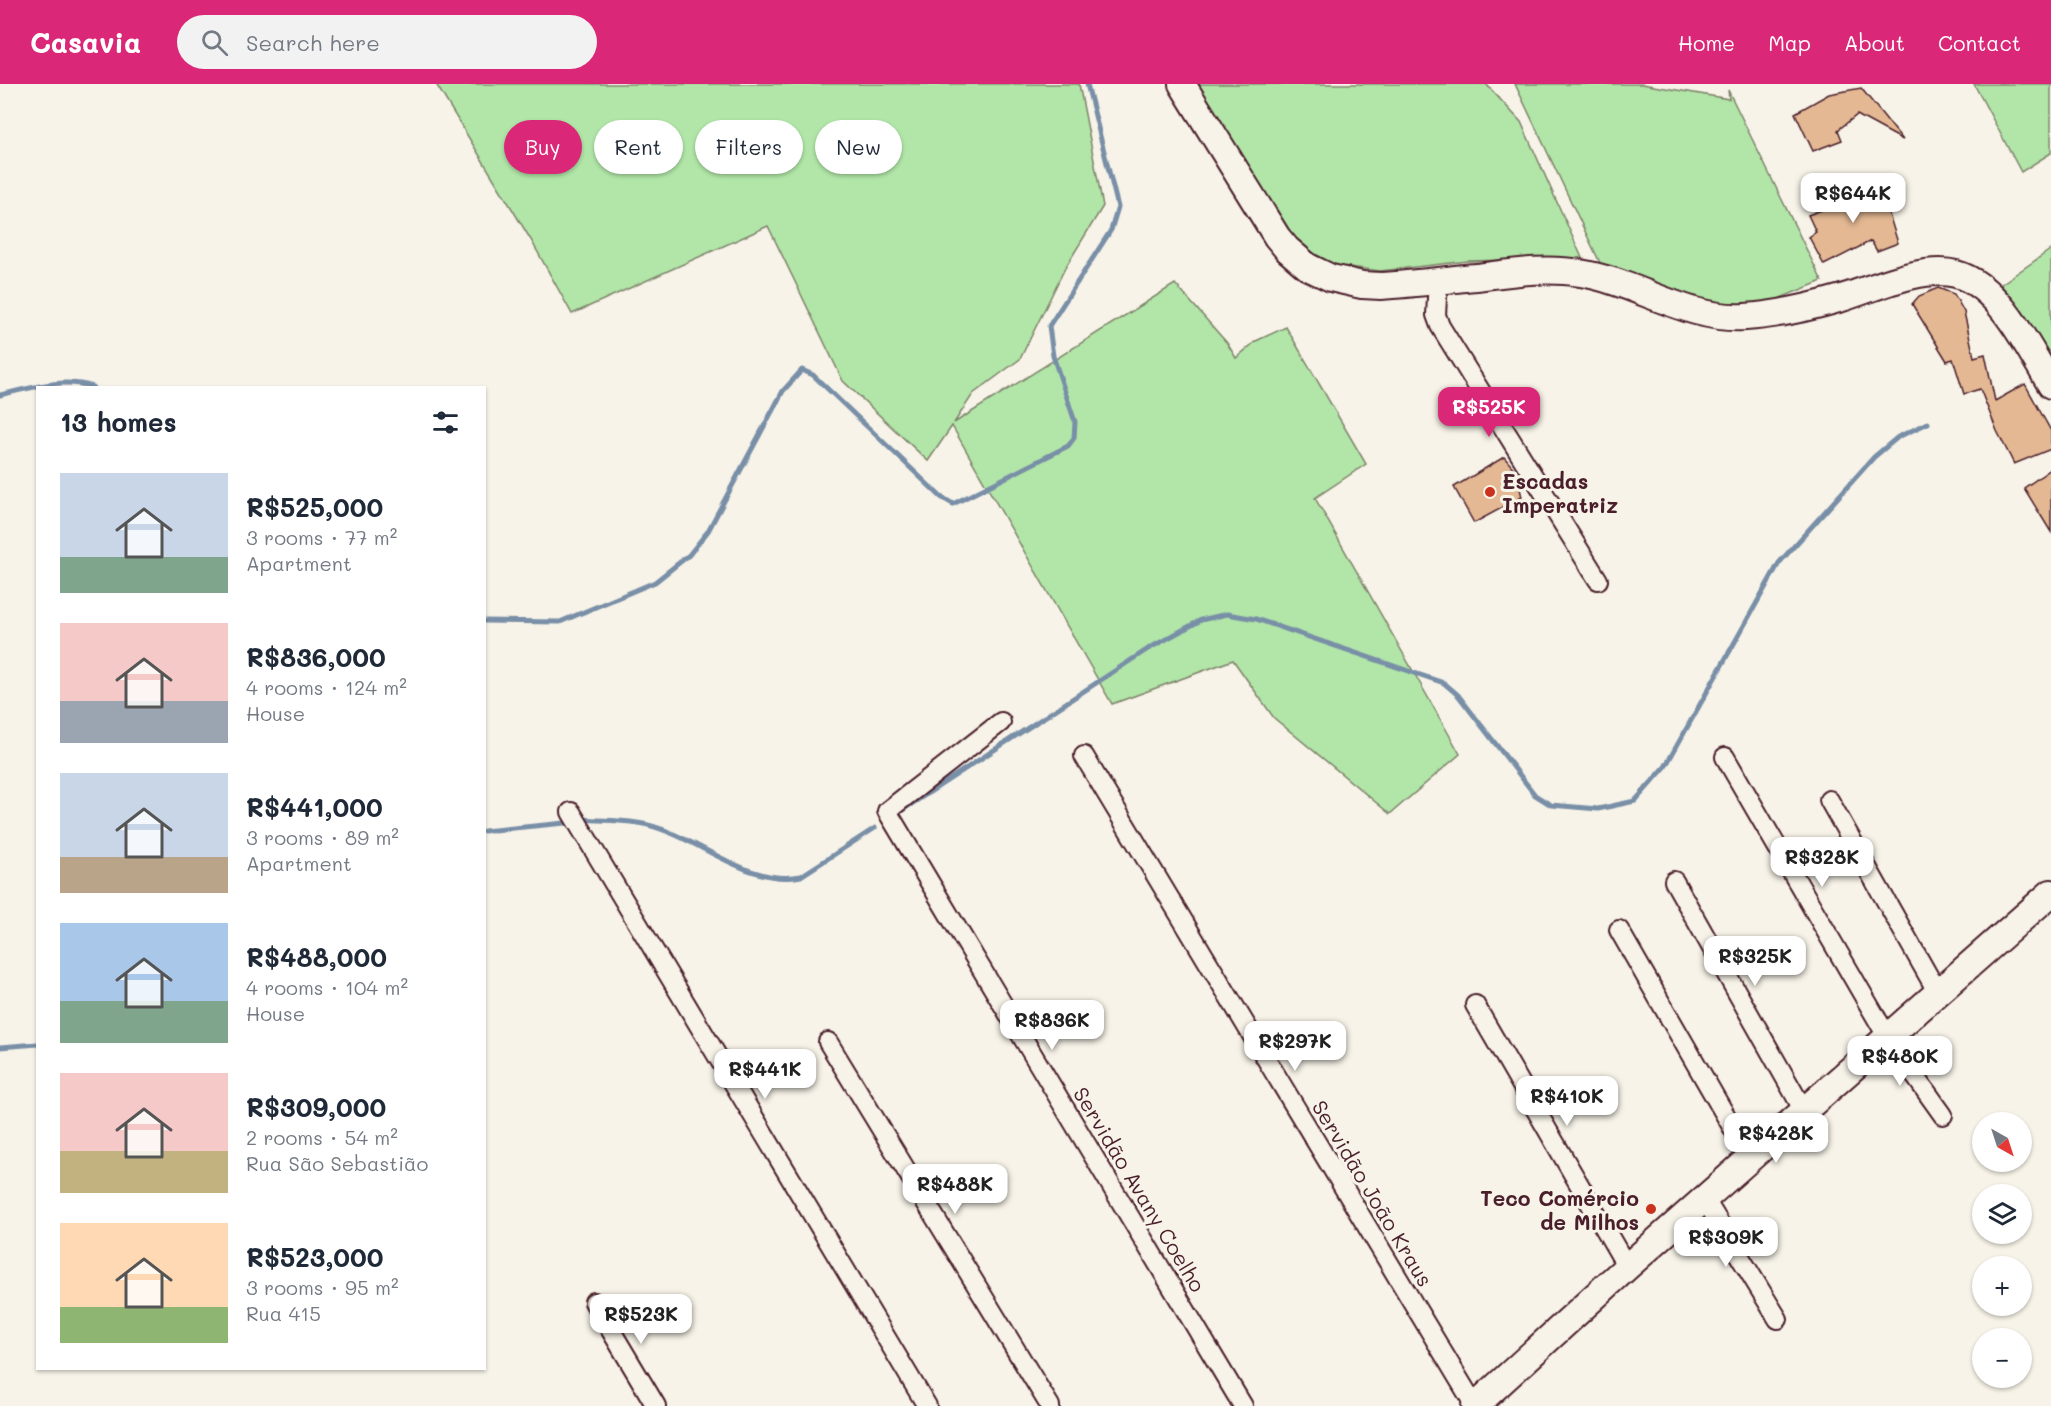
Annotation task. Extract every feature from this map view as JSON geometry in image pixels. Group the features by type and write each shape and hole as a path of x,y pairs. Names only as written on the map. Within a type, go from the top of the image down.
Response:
{"street":[{"path":"1182,84 1277,237 1303,263 1331,278 1362,285 1381,286 1523,271 1578,273 1595,276 1704,313 1736,318 1798,310 1916,275 1955,273 1977,283 1995,300 2051,385"},
{"path":"1437,281 1436,315 1440,326 1598,580"},
{"name":"Servidão Avany Coelho","path":"1001,722 887,811 1243,1406"},
{"name":"Servidão João Kraus","path":"1084,756 1475,1406"},
{"path":"1725,757 1888,1038 1942,1115"},
{"path":"1829,800 1938,993"},
{"path":"571,812 927,1406"},
{"path":"1674,881 1804,1111"},
{"path":"1475,1406 1704,1198 2051,893"},
{"path":"1618,930 1750,1158"},
{"path":"1475,1005 1627,1267"},
{"path":"828,1042 1050,1406"},
{"path":"1704,1198 1778,1319"},
{"path":"594,1302 656,1406"}],"green space":[{"path":"436,84 1079,84 1103,206 1065,268 1020,359 973,394 954,423 1175,284 1227,343 1236,358 1256,341 1286,327 1366,464 1315,498 1460,754 1390,814 1274,718 1233,660 1112,704 952,426 928,461 843,381 768,226 572,314 531,240"},
{"path":"1196,84 1486,84 1521,122 1582,258 1468,261 1380,271 1335,265 1298,244"},
{"path":"1515,84 1642,84 1729,99 1728,90 1822,281 1753,309 1680,295 1602,267"},
{"path":"1974,84 2051,84 2051,153 2021,172"},
{"path":"2050,250 2051,252 2051,367 2000,285"}],"building":[{"path":"1861,88 1903,140 1857,115 1838,130 1842,140 1813,151 1795,113 1829,94"},
{"path":"1879,182 1898,243 1877,251 1871,241 1824,265 1809,237 1816,232 1808,215 1849,200 1844,192"},
{"path":"1938,288 1954,294 1964,312 1974,357 1985,354 1995,401 2025,384 2051,431 2051,449 2014,464 1997,431 1980,389 1964,394 1953,359 1947,361 1912,304 1919,296"},
{"path":"1504,457 1516,471 1522,497 1474,523 1454,487"},
{"path":"2051,469 2051,532 2024,488"}],"waterway":[{"path":"486,621 560,622 655,582 689,555 708,531 783,391 802,370 813,375 941,497 953,504 1068,446 1074,438 1075,422 1053,356 1049,326 1111,230 1118,207 1087,84"},
{"path":"41,386 58,383 89,386"},
{"path":"0,395 36,387"},
{"path":"901,811 1148,649 1201,620 1227,614 1256,619 1444,683 1458,695 1535,795 1551,805 1598,809 1635,801 1665,767 1779,563 1874,457 1898,437 1928,423"},
{"path":"583,819 648,825 667,831 743,868 782,877 801,876 875,828"},
{"path":"486,831 565,823"},
{"path":"0,1047 36,1044"}],"place":[{"name":"Escadas Imperatriz","path":"1490,492"},
{"name":"Teco Comércio de Milhos","path":"1651,1209"}]}
